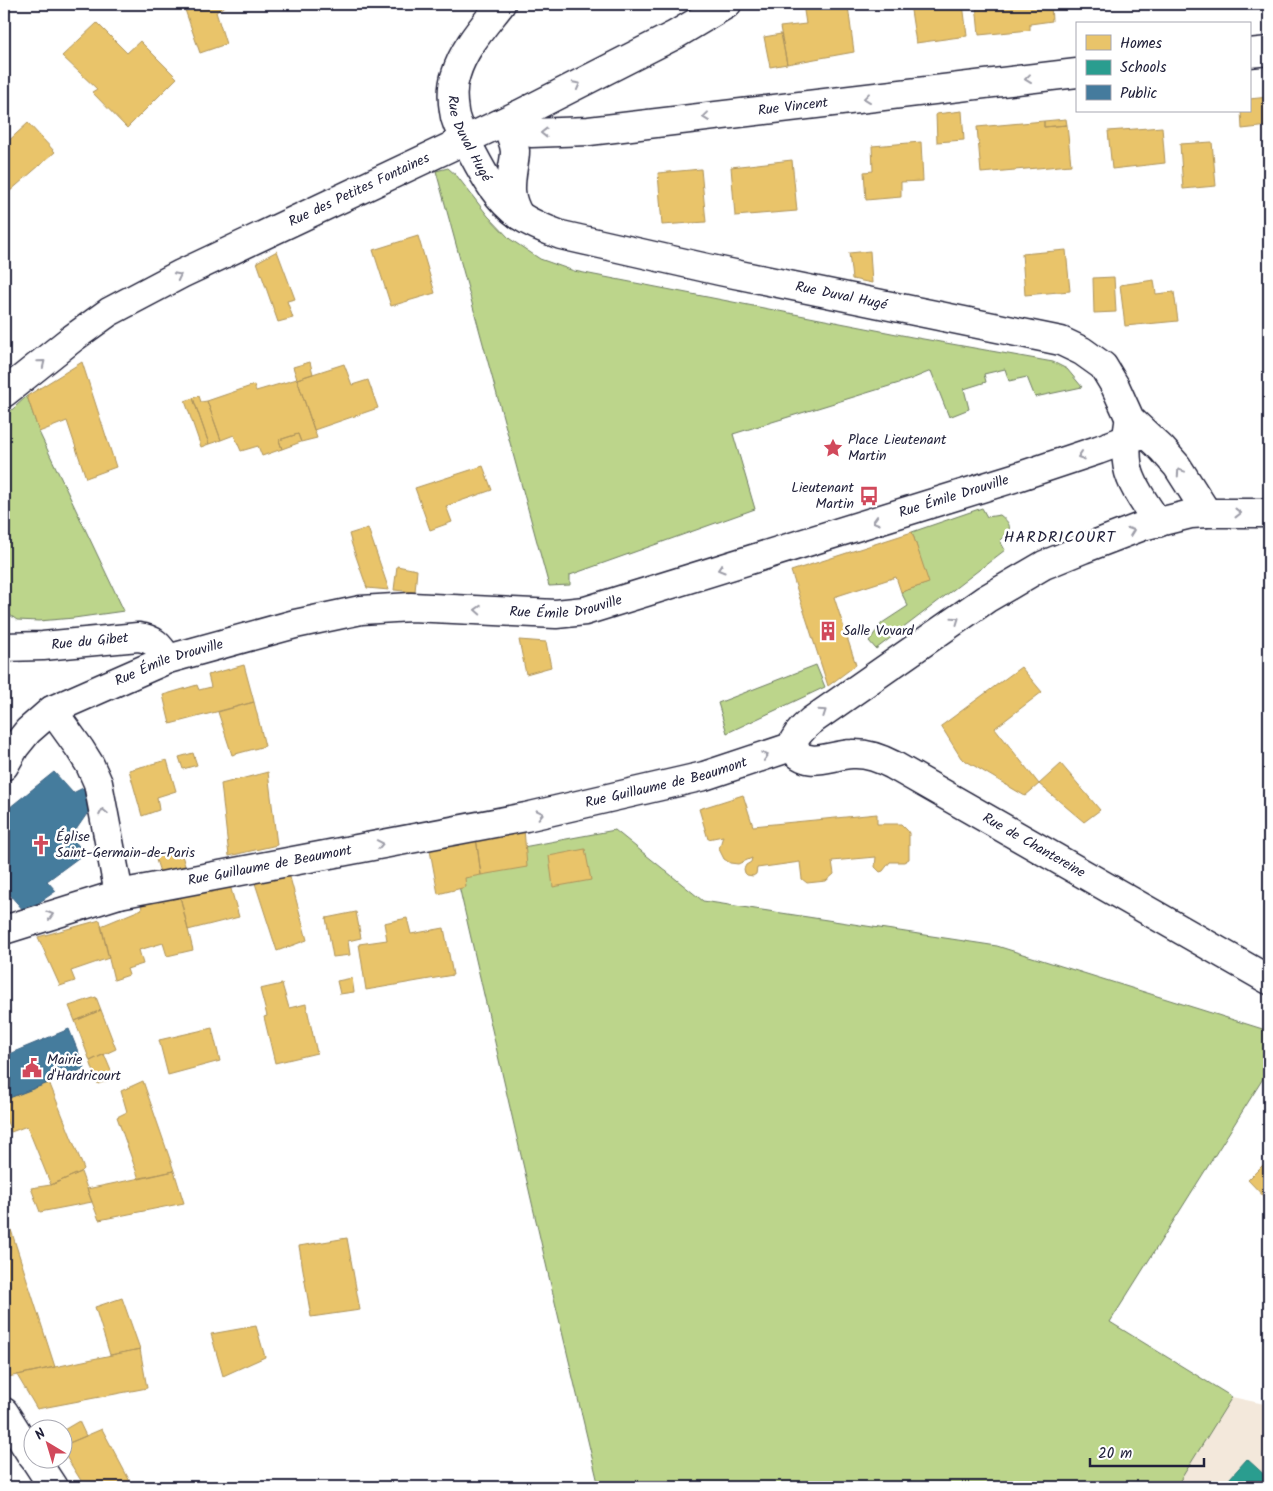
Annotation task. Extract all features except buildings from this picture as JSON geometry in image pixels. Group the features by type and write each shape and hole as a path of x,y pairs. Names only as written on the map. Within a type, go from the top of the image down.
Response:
{"street":[{"name":"Rue Duval Hugé","path":"501,4 464,55 455,75 452,96 458,125 479,166 494,190 519,215 539,227 561,235 720,271 1061,341 1082,351 1103,366 1115,386 1134,430 1162,449 1177,466 1207,513"},
{"name":"Rue des Petites Fontaines","path":"4,393 109,312 198,266 511,119 675,35 727,4"},
{"path":"1250,53 1269,50"},
{"name":"Rue Vincent","path":"511,119 531,133 589,131 1076,73"},
{"name":"Rue Duval Hugé","path":"511,119 515,152 511,196 513,205 519,215"},
{"name":"Rue Duval Hugé","path":"1134,430 1127,460 1131,478 1158,523"},
{"name":"Rue Émile Drouville","path":"4,766 15,747 52,710 168,659 295,624 361,610 411,606 556,614 585,611 1020,476 1134,430"},
{"path":"790,747 800,729 811,720 986,599 1044,565 1143,526 1191,514 1269,514"},
{"name":"Rue du Gibet","path":"4,648 138,637 155,642 168,659"},
{"path":"52,710 80,749 98,783 119,894"},
{"name":"Rue Guillaume de Beaumont","path":"4,930 119,894 526,817 704,776 790,747"},
{"name":"Rue de Chantereine","path":"790,747 799,756 806,759 825,759 853,754 867,755 886,762 1269,980"},
{"path":"4,1412 22,1440"},
{"path":"40,1468 53,1487"}],"shaded area":[{"path":"1232,1397 1269,1405 1269,1487 1176,1487"}],"green space":[{"path":"448,168 457,176 488,216 510,239 540,259 574,271 912,337 1053,362 1067,369 1082,387 1035,397 1027,377 1009,381 1005,369 984,374 986,382 964,389 969,409 949,417 931,371 909,380 733,434 755,509 570,575 570,585 549,586 436,171"},
{"path":"27,396 39,432 124,611 39,621 17,620 4,611 4,417"},
{"path":"982,508 987,517 1000,515 1009,525 1009,531 1000,541 1005,550 876,649 869,641 882,623 908,606 901,592 928,583 912,532"},
{"path":"816,665 825,687 727,733 718,703"},
{"path":"615,830 703,901 997,946 1269,1031 1269,1069 1110,1322 1232,1397 1176,1487 599,1487 453,860"}],"place":[{"name":"Place Lieutenant Martin","path":"833,448"},
{"name":"Lieutenant Martin","path":"869,496"},
{"name":"Salle Vovard","path":"828,631"},
{"name":"Église Saint-Germain-de-Paris","path":"41,845"},
{"name":"Mairie d'Hardricourt","path":"32,1068"}],"district":[{"name":"HARDRICOURT","path":"1060,537"}]}
